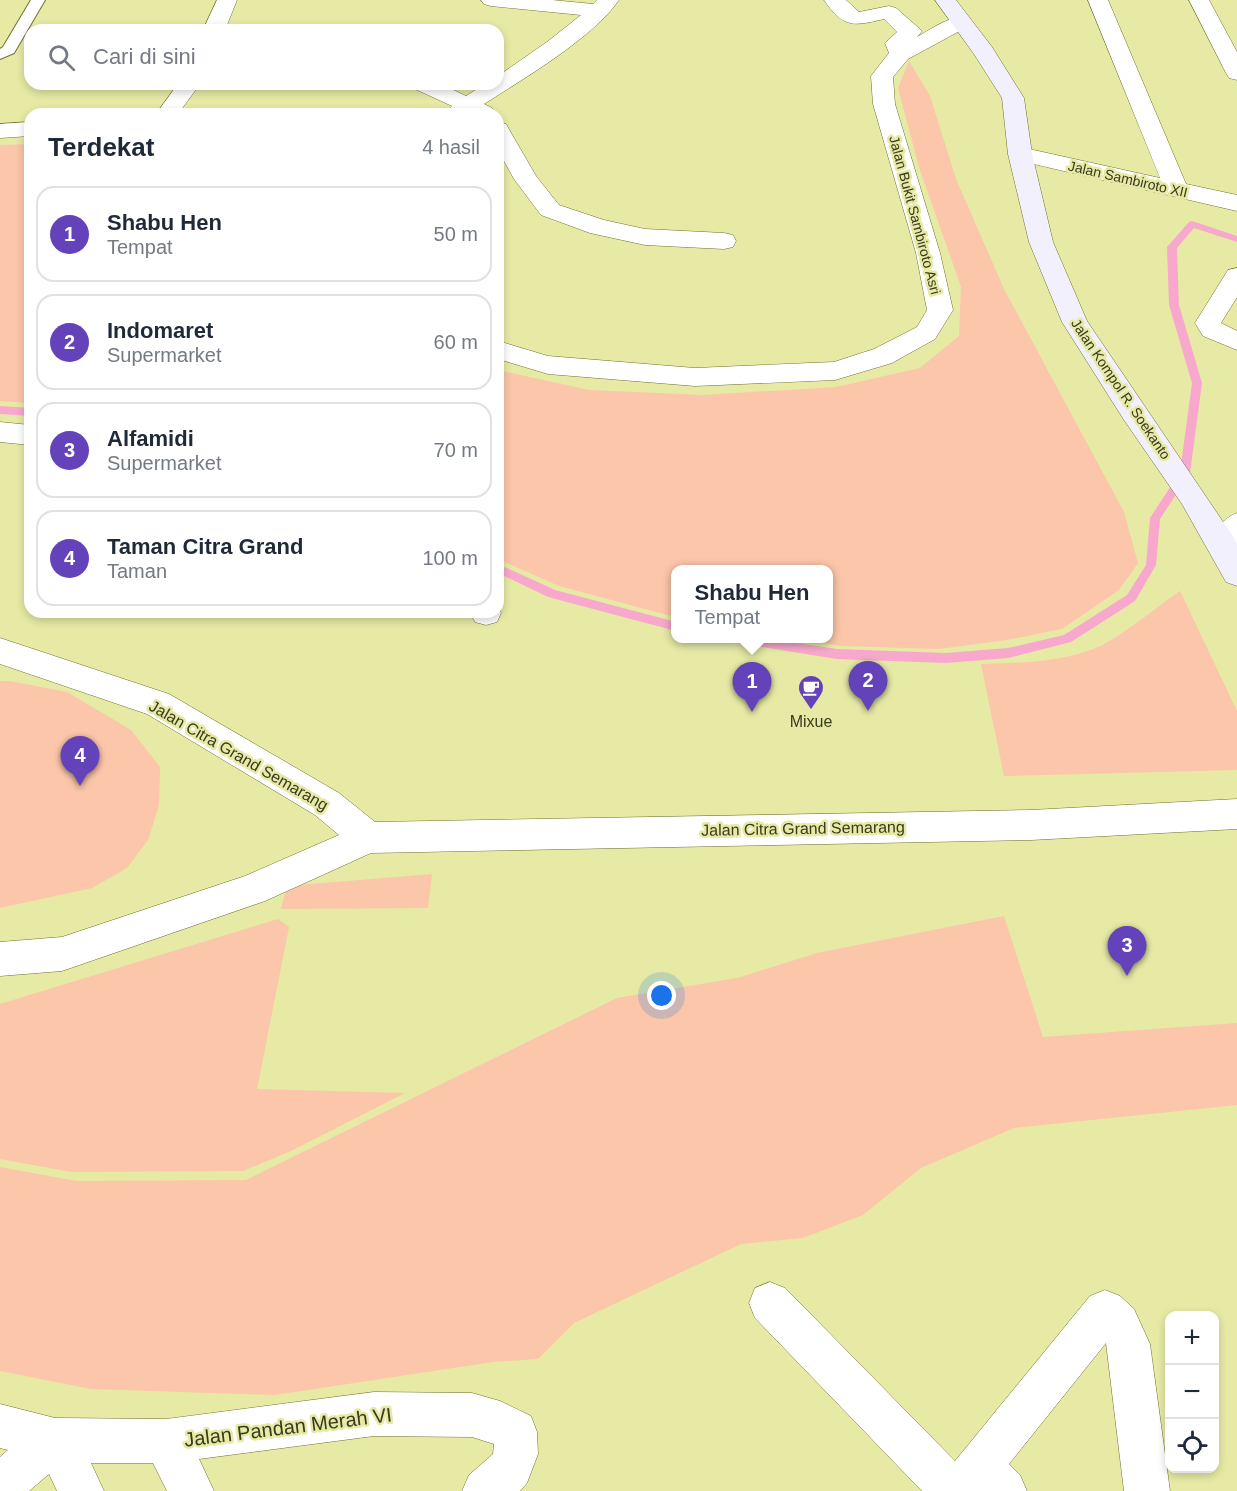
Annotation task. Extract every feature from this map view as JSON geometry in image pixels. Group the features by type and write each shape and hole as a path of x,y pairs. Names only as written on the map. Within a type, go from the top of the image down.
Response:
{"main road":[{"name":"Jalan Kompol R. Soekanto","path":"945,0 960,23 984,52 1013,98 1020,154 1041,242 1075,322 1134,413 1192,496 1230,535 1237,574"}],"street":[{"path":"217,24 227,0"},
{"path":"491,0 604,6"},
{"path":"834,0 855,19 889,12 903,27 911,31 896,43 900,54"},
{"path":"1098,0 1177,190"},
{"path":"1199,0 1237,73"},
{"path":"504,84 604,6"},
{"name":"Jalan Bukit Sambiroto Asri","path":"504,352 548,365 695,376 779,374 835,371 883,356 926,333 940,310 928,253 884,104 882,76 900,54 960,23"},
{"path":"171,108 185,90"},
{"path":"433,90 464,108"},
{"path":"473,108 496,90"},
{"path":"0,131 24,129"},
{"path":"504,140 526,179 550,210 599,227 645,237 724,241"},
{"name":"Jalan Sambiroto XII","path":"1020,154 1237,203"},
{"path":"1237,276 1208,323 1212,330 1237,341"},
{"path":"0,432 24,434"},
{"name":"Jalan Citra Grand Semarang","path":"0,651 158,705 327,804 369,838"},
{"name":"Jalan Citra Grand Semarang","path":"0,959 62,954 72,951 252,890 369,838 1031,825 1237,814"},
{"path":"770,1303 974,1485 1105,1311 1119,1324 1129,1344 1147,1491"},
{"name":"Jalan Pandan Merah VI","path":"0,1426 55,1440 166,1441 374,1414 471,1414 500,1423 515,1432 517,1453 513,1468 486,1491"},
{"path":"0,1486 55,1440 81,1491"},
{"path":"166,1441 192,1491"}],"lane":[{"path":"24,24 38,0"},
{"path":"0,55 9,50 24,24"}],"shaded area":[{"path":"909,61 930,96 956,179 1004,289 1124,512 1138,563 1119,590 1062,629 1007,640 939,649 841,646 823,643 833,643 833,565 671,565 671,616 559,586 504,562 504,371 589,390 704,395 836,387 920,368 959,336 961,287 919,167 898,88"},
{"path":"24,144 24,403 0,401 0,145"},
{"path":"1180,591 1237,711 1237,770 1004,776 981,664 1060,658 1091,650 1123,632"},
{"path":"0,681 67,692 131,730 160,767 159,805 148,840 127,868 92,888 0,908"},
{"path":"432,874 428,908 281,909 287,886"},
{"path":"1004,916 1043,1037 1237,1023 1237,1105 1014,1128 921,1168 863,1215 803,1238 741,1244 574,1323 538,1359 493,1362 275,1395 91,1389 0,1371 0,1167 76,1181 246,1180 617,998 737,978 817,953"},
{"path":"278,919 289,927 257,1089 405,1093 291,1151 243,1171 71,1172 0,1159 0,1004"}],"waterway":[{"path":"762,643 837,654 946,658 1008,653 1067,639 1131,598 1151,565 1155,518 1185,473 1197,383 1174,305 1172,247 1192,224 1237,239"},
{"path":"0,410 24,412"},
{"path":"504,571 552,594 671,626"}],"place":[{"name":"Mixue","path":"811,711"},
{"name":"Indomaret","path":"868,711"},
{"name":"Shabu Hen","path":"752,712"},
{"name":"Taman Citra Grand","path":"80,786"},
{"name":"Alfamidi","path":"1127,976"}]}
